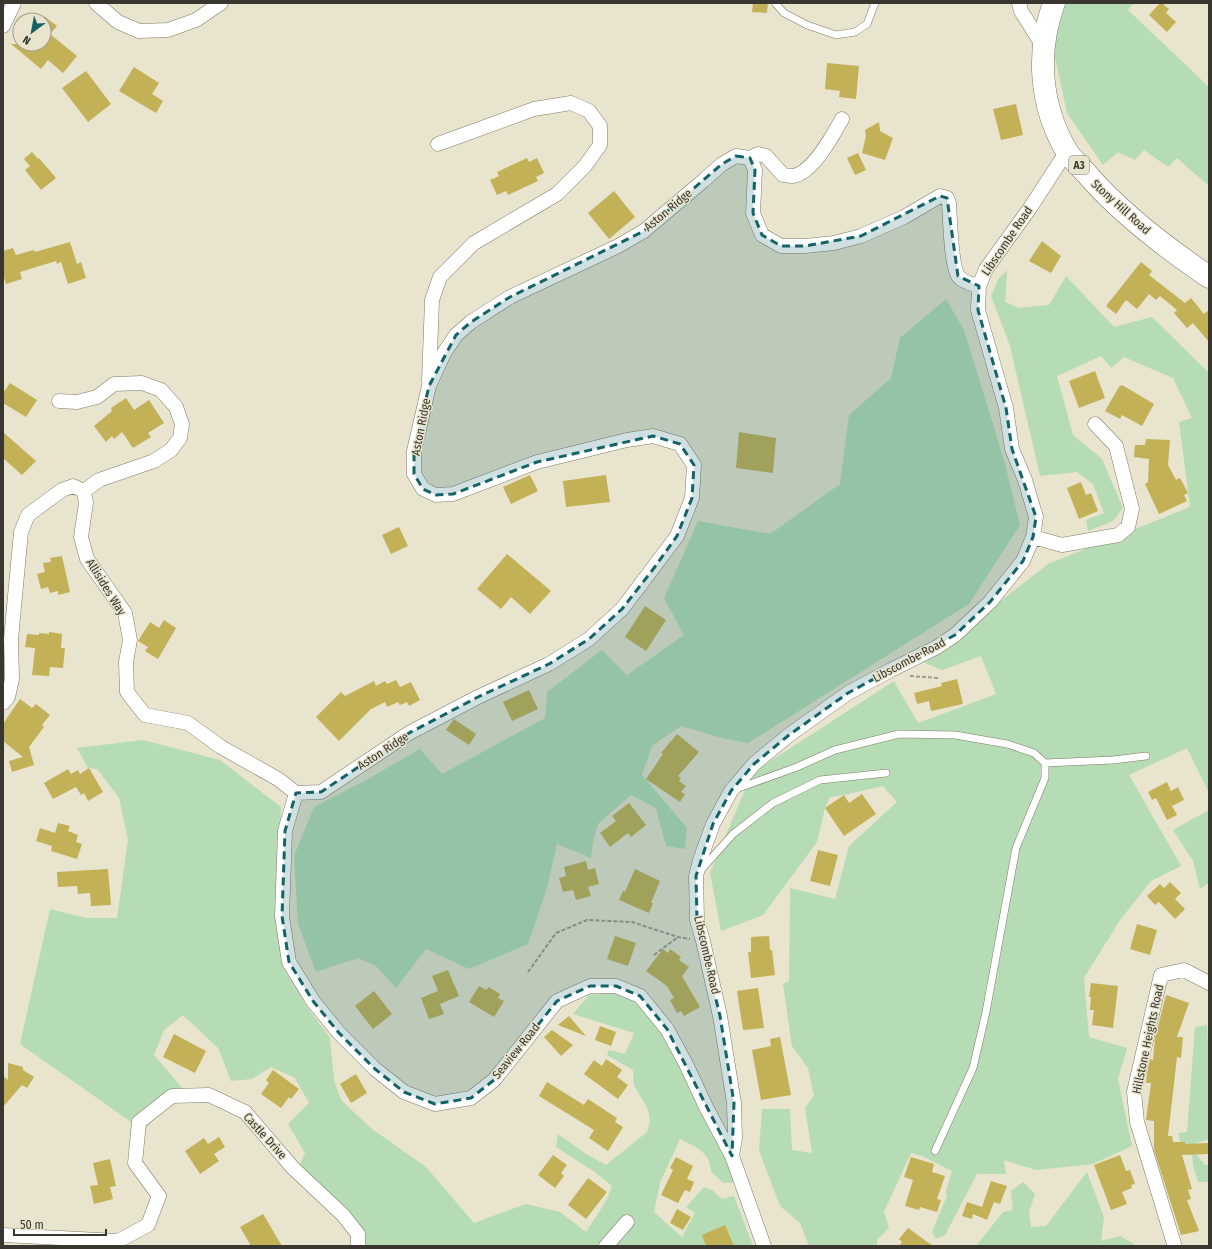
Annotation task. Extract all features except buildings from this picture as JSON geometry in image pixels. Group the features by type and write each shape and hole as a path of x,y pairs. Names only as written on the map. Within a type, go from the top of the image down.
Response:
{"main road":[{"name":"Stony Hill Road","path":"1054,3 1043,46 1045,95 1053,124 1067,151 1098,187 1136,222 1183,259 1209,276"}],"street":[{"path":"3,26 14,3"},
{"path":"96,3 118,22 139,31 168,30 196,20 221,3"},
{"path":"1019,3 1021,11 1043,46"},
{"path":"429,386 432,300 440,277 474,243 557,194 585,166 600,145 600,126 589,111 571,103 534,109 438,144"},
{"name":"Aston Ridge","path":"296,793 322,792 409,733 478,697 549,664 589,639 622,610 654,568 677,536 692,498 694,464 680,444 653,436 627,440 537,462 453,494 436,495 423,489 414,474 414,451 429,386 444,353 456,335 471,322 510,297 618,246 644,231 722,164 736,156 750,158 758,154 766,156 783,175 793,176 816,160 832,138 842,119"},
{"name":"Libscombe Road","path":"732,1156 735,1138 734,1102 720,1016 703,941 696,920 696,876 700,860 713,824 730,791 754,764 789,735 848,693 937,647 955,635 990,602 1023,561 1033,537 1036,517 1025,480 1012,449 1006,408 978,310 979,286 986,269 1030,208 1067,151"},
{"path":"750,158 756,170 753,213 762,235 781,246 805,246 834,243 861,236 904,217 940,196 947,198 949,203 952,250 958,276 964,281 979,286"},
{"path":"3,703 8,697 12,679 11,639 21,532 28,515 62,490 73,486 84,491 100,480 154,461 171,450 180,438 182,424 176,407 161,390 142,383 114,384 97,397 77,402 59,401"},
{"path":"1033,537 1062,545 1118,534 1128,527 1132,509 1116,446 1095,424"},
{"name":"Allisides Way","path":"84,491 86,503 81,537 87,559 124,613 130,640 126,662 127,692 145,715 188,723 221,746 278,779 296,793"},
{"name":"Seaview Road","path":"296,793 285,831 282,916 289,962 313,1002 339,1033 375,1069 404,1092 435,1104 471,1098 494,1080 557,1001 590,986 616,986 640,996 667,1028 732,1156 764,1246"},
{"name":"Hillstone Heights Road","path":"1174,1244 1137,1122 1134,1092 1161,975 1184,970 1209,983"},
{"name":"Castle Drive","path":"3,1235 118,1242 148,1225 159,1196 135,1163 139,1122 172,1096 209,1095 245,1112 293,1168 344,1215 358,1234 358,1246"},
{"path":"606,1246 628,1222"}],"lane":[{"path":"776,4 784,13 807,25 836,35 855,32 867,24 875,3"},
{"path":"730,791 797,767 835,750 899,734 955,735 1007,744 1034,753 1045,762 1113,760 1146,756"},
{"path":"935,1151 973,1068 988,1005 1016,848 1045,778 1045,762"},
{"path":"696,876 733,834 773,802 820,780 886,773"}],"path":[{"path":"885,673 938,678"},
{"path":"528,972 556,933 587,920 632,922 678,937 703,941"},
{"path":"654,955 678,937"}],"highlighted area":[{"path":"736,156 750,158 755,170 753,213 762,235 781,246 805,246 861,236 940,196 947,198 958,276 979,286 978,310 1006,408 1012,449 1036,517 1033,537 1023,561 990,602 955,635 848,693 789,735 754,764 731,791 713,824 696,876 697,920 720,1016 734,1103 732,1156 667,1029 640,996 616,986 590,986 557,1001 494,1080 471,1098 435,1104 404,1092 375,1069 339,1033 313,1001 289,962 282,916 285,831 296,793 321,792 409,733 478,697 549,664 589,639 622,609 654,568 677,536 692,498 694,465 680,444 653,436 537,462 453,494 436,495 423,489 414,474 414,451 429,386 456,335 471,322 510,297 644,231 722,164"}],"green space":[{"path":"1066,3 1134,3 1128,10 1209,87 1209,186 1177,158 1168,167 1144,150 1135,160 1118,152 1103,165 1067,113 1053,48"},
{"path":"1007,270 1005,302 1019,308 1049,305 1066,276 1114,327 1152,317 1209,373 1209,793 1187,748 1129,775 1181,866 1151,881 1120,920 1084,978 1089,1037 1127,1048 1118,1079 1132,1146 1093,1164 1036,1170 1004,1160 1006,1174 977,1174 945,1235 936,1239 932,1232 947,1196 946,1191 952,1171 922,1156 911,1153 884,1212 889,1228 877,1240 877,1246 809,1246 800,1223 780,1206 759,1150 762,1109 790,1109 792,1150 812,1153 805,1108 814,1096 808,1068 792,1046 783,984 789,981 790,888 835,899 849,846 897,802 883,786 830,797 825,808 817,842 763,915 721,931 710,873 752,773 894,681 918,723 996,694 981,656 942,670 923,662 1048,564 1190,507 1179,422 1192,418 1173,378 1124,357 1111,368 1101,356 1057,376 1073,435 1102,459 1123,508 1113,521 1088,531 1086,520 1104,513 1093,484 1077,472 1040,476 1010,346 991,296 999,278"},
{"path":"946,299 964,330 1004,460 1020,525 969,604 748,743 722,738 681,726 652,746 642,775 687,828 685,849 666,846 656,808 631,795 598,824 593,842 591,858 557,844 547,888 528,944 469,969 426,949 396,988 376,966 358,958 316,972 298,924 294,856 314,807 368,779 420,749 442,774 545,718 547,692 602,650 627,675 684,635 664,598 698,521 770,534 840,484 849,415 891,378 900,338"},
{"path":"143,740 220,760 281,807 280,916 284,963 305,1004 330,1038 334,1080 341,1100 372,1129 426,1167 474,1223 526,1204 560,1212 586,1232 606,1201 612,1186 595,1172 556,1147 558,1134 586,1154 606,1165 647,1132 650,1121 648,1109 634,1085 633,1070 607,1055 609,1050 625,1054 634,1033 573,1014 589,995 626,992 655,1016 739,1182 723,1183 711,1171 710,1164 705,1154 696,1147 680,1139 660,1183 654,1212 682,1237 695,1213 686,1207 704,1187 712,1190 722,1199 734,1196 753,1246 364,1246 299,1167 305,1153 288,1124 309,1103 295,1078 271,1067 252,1079 231,1081 218,1048 183,1015 164,1030 154,1055 182,1088 206,1091 181,1100 157,1114 144,1131 20,1044 50,909 86,918 117,918 128,840 119,798 97,769 88,768 77,748"},
{"path":"1209,810 1209,883 1200,889 1193,861 1173,830"},
{"path":"1207,1025 1209,1064 1209,1139 1196,1143 1197,1155 1205,1165 1209,1165 1209,1182 1198,1182 1193,1165 1192,1150 1180,1147 1179,1133 1187,1132 1195,1027"},
{"path":"1087,1172 1104,1217 1101,1241 1120,1236 1137,1246 976,1246 1003,1212 1013,1210 1011,1191 1023,1182 1035,1194 1029,1212 1031,1227 1046,1226"}]}
